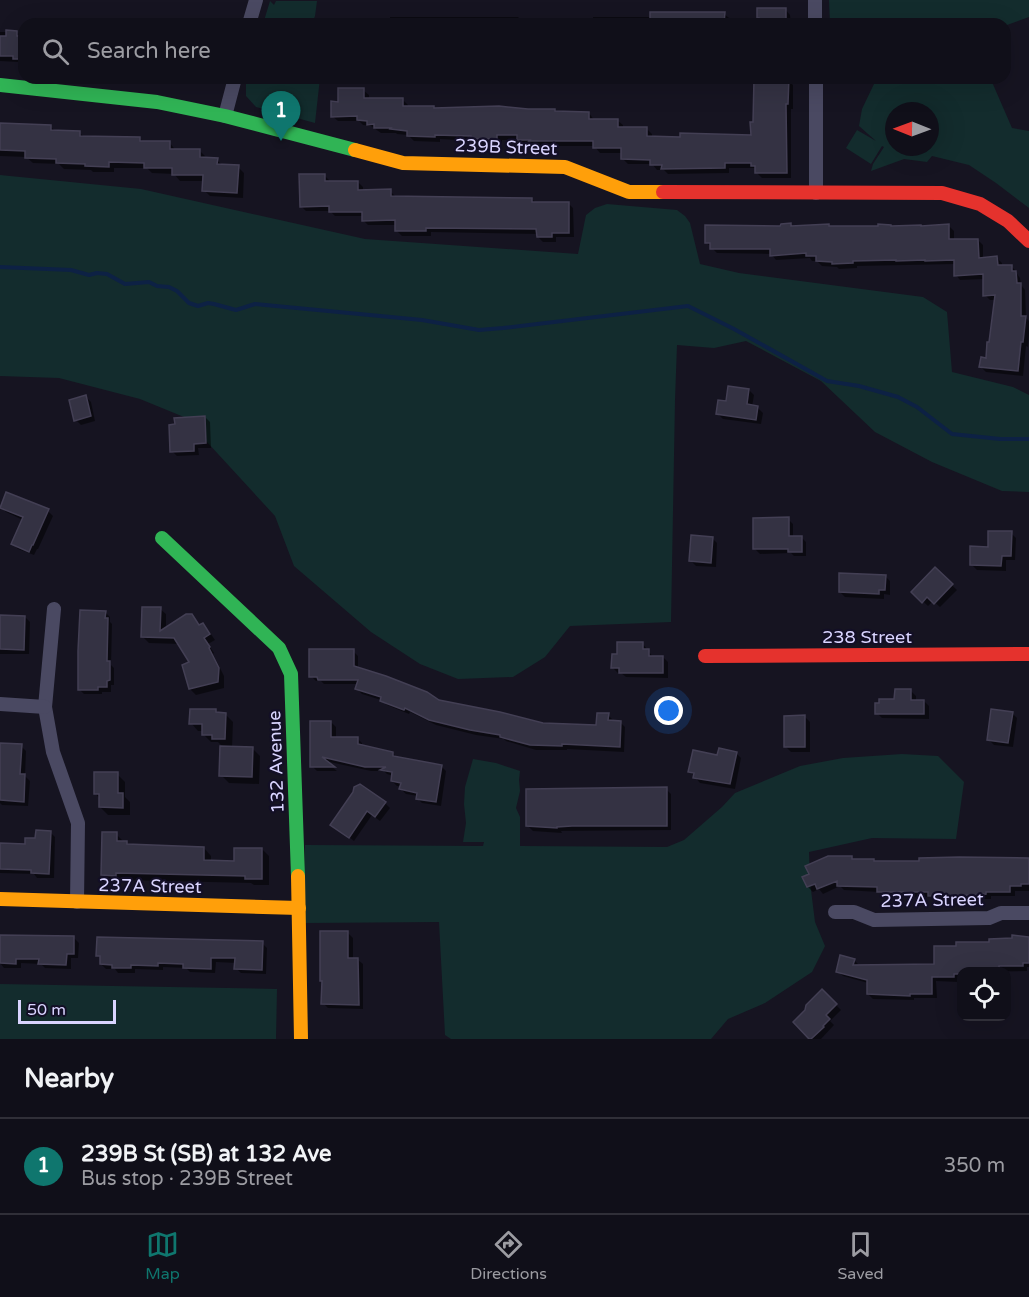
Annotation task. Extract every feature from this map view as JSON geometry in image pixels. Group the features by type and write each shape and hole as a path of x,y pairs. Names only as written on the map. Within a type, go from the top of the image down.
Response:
{"street":[{"path":"250,18 255,0"},
{"path":"815,0 815,18"},
{"path":"225,116 233,84"},
{"path":"816,84 816,193"},
{"name":"239B Street","path":"0,85 157,102 225,116 402,163 565,167 629,192 942,193 980,204 1008,221 1029,241"},
{"name":"132 Avenue","path":"162,538 279,648 291,674 301,1039"},
{"path":"54,609 45,707 53,752 78,822 77,902"},
{"name":"238 Street","path":"705,656 1029,654"},
{"path":"0,704 45,707"},
{"name":"237A Street","path":"0,899 298,908"},
{"name":"237A Street","path":"835,912 854,912 874,920 989,918 1001,913 1029,913"}],"green space":[{"path":"829,0 1029,0 1029,17 1011,24 1011,18 830,18"},
{"path":"270,1 274,5 276,1 317,1 314,18 265,18"},
{"path":"246,84 319,84 315,123 256,107 246,96"},
{"path":"874,84 993,84 1012,128 1029,131 1029,208 969,165 932,156 927,162 904,159 871,171 884,147 882,146 871,164 846,148 857,130 876,141 859,126 862,109"},
{"path":"0,175 141,189 365,239 578,254 586,215 595,208 607,204 677,210 690,223 700,264 739,273 923,297 947,312 952,372 1013,387 1029,395 1029,492 1002,491 932,462 875,432 821,381 746,341 714,348 677,345 671,622 570,626 545,657 513,677 458,679 420,664 371,632 294,566 275,516 184,417 140,399 59,378 0,376"},
{"path":"902,754 938,756 964,782 956,839 872,838 809,852 815,922 825,946 812,972 765,1003 728,1019 711,1039 451,1039 445,1035 439,922 305,923 305,845 483,846 484,842 463,842 466,823 465,787 473,759 496,763 520,771 520,791 516,808 520,817 520,846 667,847 684,840 735,793 800,766 843,758"},
{"path":"0,984 277,989 276,1039 0,1039"}],"building":[{"path":"757,8 786,8 786,18 757,18"},
{"path":"650,12 725,12 724,18 650,18"},
{"path":"6,30 17,31 18,59 13,59 13,56 0,56 0,36 6,36"},
{"path":"754,84 789,84 788,104 786,104 787,173 755,173 755,166 751,166 751,163 725,163 725,168 661,169 662,165 650,165 650,160 621,159 621,148 593,148 593,141 529,141 517,140 517,135 497,135 497,139 471,139 471,136 407,136 407,131 374,128 374,124 367,125 367,121 357,120 357,116 331,117 331,101 338,102 338,88 364,88 364,98 403,98 403,106 434,106 434,108 499,106 589,112 589,119 618,119 618,127 647,127 647,136 680,137 680,133 751,135 750,122 753,122"},
{"path":"0,123 51,125 51,130 80,131 80,136 140,137 140,141 170,141 170,149 200,149 200,157 218,158 217,164 239,165 237,193 202,191 203,175 172,175 172,168 144,168 144,163 109,162 109,167 85,166 85,164 56,163 56,159 25,158 25,151 0,150"},
{"path":"299,174 325,174 325,181 358,181 358,190 391,189 391,196 532,198 532,202 569,202 569,233 552,233 552,237 537,237 536,229 426,228 426,231 395,231 395,220 362,221 362,212 329,212 329,206 300,207"},
{"path":"791,223 791,226 949,224 949,239 978,239 979,258 997,256 998,265 1012,265 1012,271 1016,271 1017,283 1021,283 1021,316 1026,316 1018,371 979,367 981,357 986,358 995,295 983,296 983,274 954,276 954,260 853,261 853,263 832,264 832,262 816,261 816,256 806,256 806,253 770,256 770,249 710,249 710,243 705,243 705,225 780,226"},
{"path":"728,386 749,389 747,404 758,406 756,420 716,414 718,400 726,401"},
{"path":"86,395 91,416 74,421 69,400"},
{"path":"205,416 206,443 194,444 194,451 170,452 169,425 175,424 174,418"},
{"path":"6,492 49,509 29,552 11,544 23,517 0,508"},
{"path":"789,517 789,536 802,536 802,552 788,552 788,549 753,549 753,518"},
{"path":"988,531 1012,531 1011,556 1002,556 1001,566 970,565 970,546 988,547"},
{"path":"691,535 713,537 711,563 689,561"},
{"path":"935,567 953,584 934,604 927,597 922,603 911,592"},
{"path":"839,573 886,575 885,590 879,590 879,594 839,592"},
{"path":"142,607 161,607 160,631 186,614 192,614 199,625 203,623 210,634 204,638 219,668 218,682 189,689 182,665 189,662 174,638 141,637"},
{"path":"80,610 106,611 105,618 108,618 107,661 110,661 110,680 107,681 107,687 98,687 98,690 78,690"},
{"path":"0,615 25,616 24,650 0,649"},
{"path":"617,642 643,642 643,649 649,649 649,656 663,656 663,673 619,673 619,668 611,668 612,654 617,654"},
{"path":"309,649 354,649 354,666 427,692 439,700 543,723 596,725 597,713 609,713 608,720 621,721 620,747 530,745 500,737 500,735 429,720 405,708 404,710 380,701 381,697 355,689 358,680 318,680 317,677 309,677"},
{"path":"895,689 911,689 911,700 924,700 924,714 875,714 875,703 879,703 879,699 894,699"},
{"path":"190,709 216,709 216,712 226,713 225,739 212,739 212,735 202,735 202,724 189,724"},
{"path":"991,709 1013,712 1008,743 987,740"},
{"path":"805,715 805,747 784,747 784,716"},
{"path":"310,721 331,721 331,737 358,737 358,744 393,752 393,756 442,765 436,802 416,799 417,793 399,789 401,783 391,781 392,772 380,770 386,767 365,767 322,757 335,767 310,767"},
{"path":"0,743 22,744 20,774 25,774 24,802 0,800"},
{"path":"220,746 253,747 252,777 219,776"},
{"path":"719,748 737,752 730,784 693,778 694,773 688,772 693,750 717,755"},
{"path":"94,772 118,772 118,793 123,793 123,808 99,807 99,794 94,794"},
{"path":"360,784 386,802 375,817 367,811 349,838 330,825 353,792 354,787"},
{"path":"667,787 667,826 557,828 526,826 526,789"},
{"path":"36,830 51,831 49,874 31,873 31,870 0,869 0,843 25,844 25,838 35,838"},
{"path":"102,832 117,832 117,841 127,841 127,844 204,847 204,860 234,861 234,848 262,848 262,879 245,879 245,876 116,873 116,876 101,875"},
{"path":"828,856 852,856 852,859 874,859 874,861 919,861 919,858 959,857 1029,858 1029,884 1010,886 1010,892 928,896 928,892 877,892 877,887 837,886 837,881 817,889 815,884 807,887 802,877 809,874 805,866"},
{"path":"320,931 348,931 348,958 358,958 359,1005 321,1004"},
{"path":"0,935 74,936 74,954 67,954 66,965 38,964 39,959 16,959 16,964 0,963"},
{"path":"1012,935 1029,937 1029,963 1023,963 1023,966 957,967 957,974 954,974 954,977 932,977 932,994 910,994 910,996 867,994 867,980 836,972 840,955 855,959 853,965 934,964 934,946 956,946 956,942 989,942 989,939 1012,938"},
{"path":"97,937 263,941 262,970 234,969 235,958 211,958 211,969 183,968 183,964 158,963 158,966 131,965 131,968 112,968 112,965 100,964 100,956 96,956"},
{"path":"822,989 837,1004 826,1015 830,1019 824,1027 809,1039 793,1022"}],"waterway":[{"path":"0,267 71,270 89,275 107,274 125,284 149,282 157,286 169,287 177,291 189,303 198,306 208,303 236,310 255,304 422,320 479,330 688,306 827,381 859,386 898,397 917,407 952,434 1000,439 1029,439"}],"traffic: fast":[{"path":"0,85 157,102 225,116 355,150"},
{"path":"162,538 279,648 291,674 298,876"}],"traffic: slow":[{"path":"355,150 403,163 565,167 629,192 663,192"},
{"path":"298,876 301,1039"},
{"path":"0,899 299,908"}],"traffic: jam":[{"path":"663,192 942,193 980,204 1008,221 1029,241"},
{"path":"705,656 1029,654"}],"place":[{"name":"239B St (SB) at 132 Ave","path":"281,141"}]}
